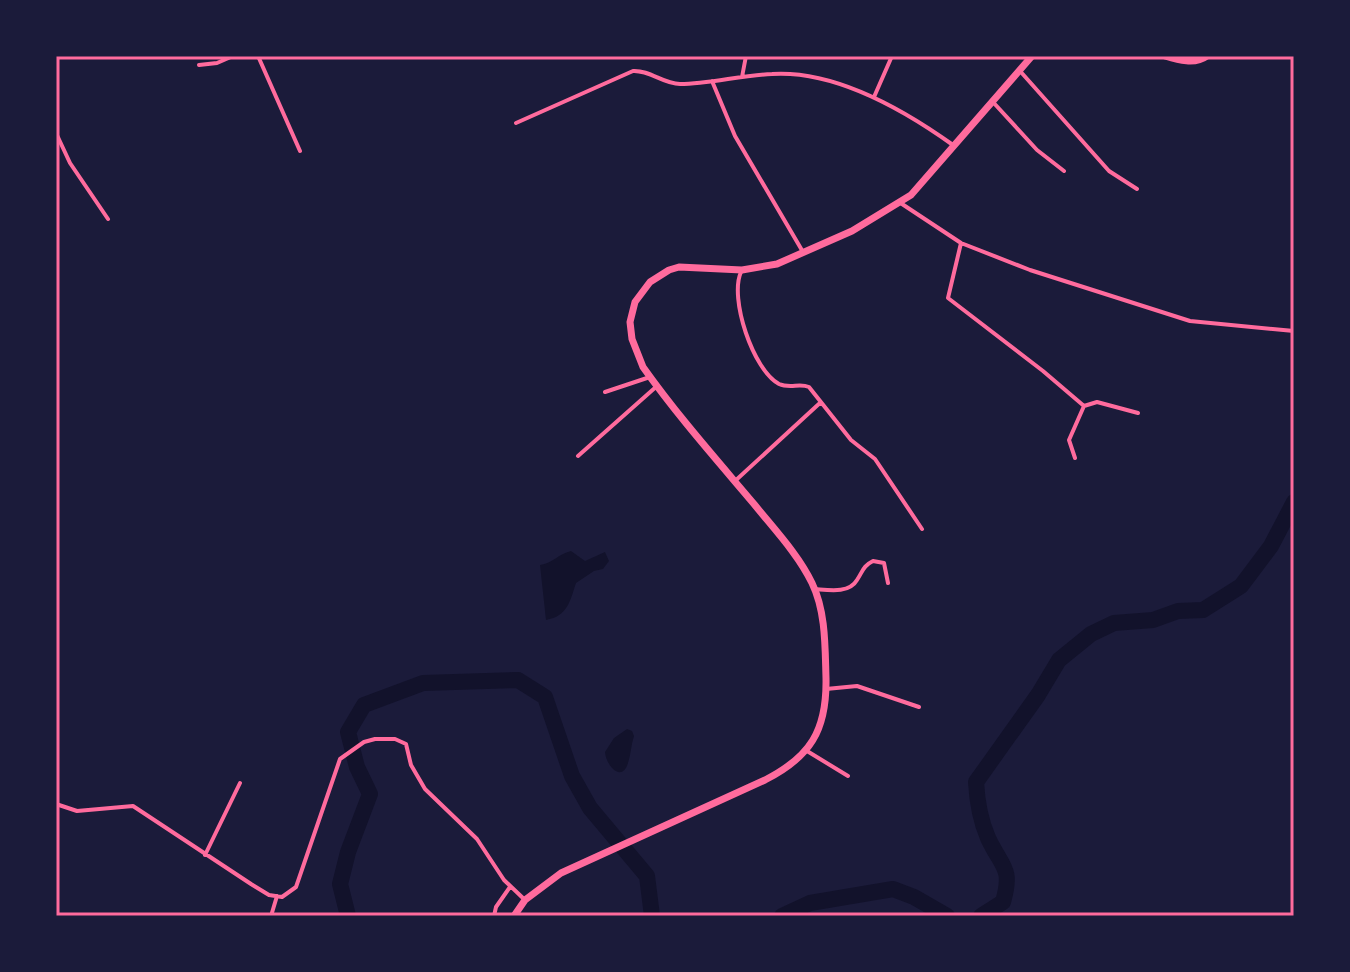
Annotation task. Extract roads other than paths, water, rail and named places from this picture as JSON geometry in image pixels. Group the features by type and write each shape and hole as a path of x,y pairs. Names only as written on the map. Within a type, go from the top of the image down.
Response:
{"highway":[{"path":"514,916 525,900 583,861 781,772 807,751 820,727 826,689 824,631 815,589 789,548 639,360 630,332 635,302 650,282 669,270 679,267 742,270 777,264 852,231 899,202 923,182 1032,56"},
{"path":"1165,56 1186,61 1202,60 1207,56"}],"street":[{"path":"199,65 217,63 233,56"},
{"path":"258,56 300,151"},
{"path":"742,77 746,56"},
{"path":"874,97 892,56"},
{"path":"1018,69 1109,171 1137,189"},
{"path":"516,123 633,71 642,71 676,84 774,73 799,76 874,97 908,114 953,145"},
{"path":"712,81 735,136 805,254"},
{"path":"992,101 1037,150 1064,171"},
{"path":"56,133 70,163 108,219"},
{"path":"899,202 961,243 1000,260 1169,315 1207,323 1294,331"},
{"path":"961,243 948,298 1084,406"},
{"path":"742,270 737,286 740,311 758,358 772,379 792,387 805,385 822,401 851,440 875,459 922,529"},
{"path":"605,392 650,377"},
{"path":"578,456 657,386"},
{"path":"735,481 822,401"},
{"path":"1075,458 1069,440 1084,406 1097,402 1138,413"},
{"path":"815,589 849,588 856,583 866,565 873,561 884,563 888,583"},
{"path":"826,689 857,686 919,707"},
{"path":"56,804 77,811 133,806 269,895 282,897 296,887 340,759 364,742 388,738 406,744 411,765 425,789 482,845 510,887 525,900"},
{"path":"807,751 848,776"},
{"path":"205,855 240,783"},
{"path":"494,916 496,907 510,887"},
{"path":"271,916 277,896"}],"waterway":[{"path":"981,916 1003,902 1007,881 983,825 976,782 1059,660 1091,634 1114,623 1153,620 1178,611 1203,610 1241,586 1271,546 1294,502"},
{"path":"348,916 340,884 348,852 370,794 357,767 348,732 364,705 423,683 518,680 545,697 572,776 590,808 647,876 652,916"},
{"path":"782,916 810,903 893,889 947,916"}]}
